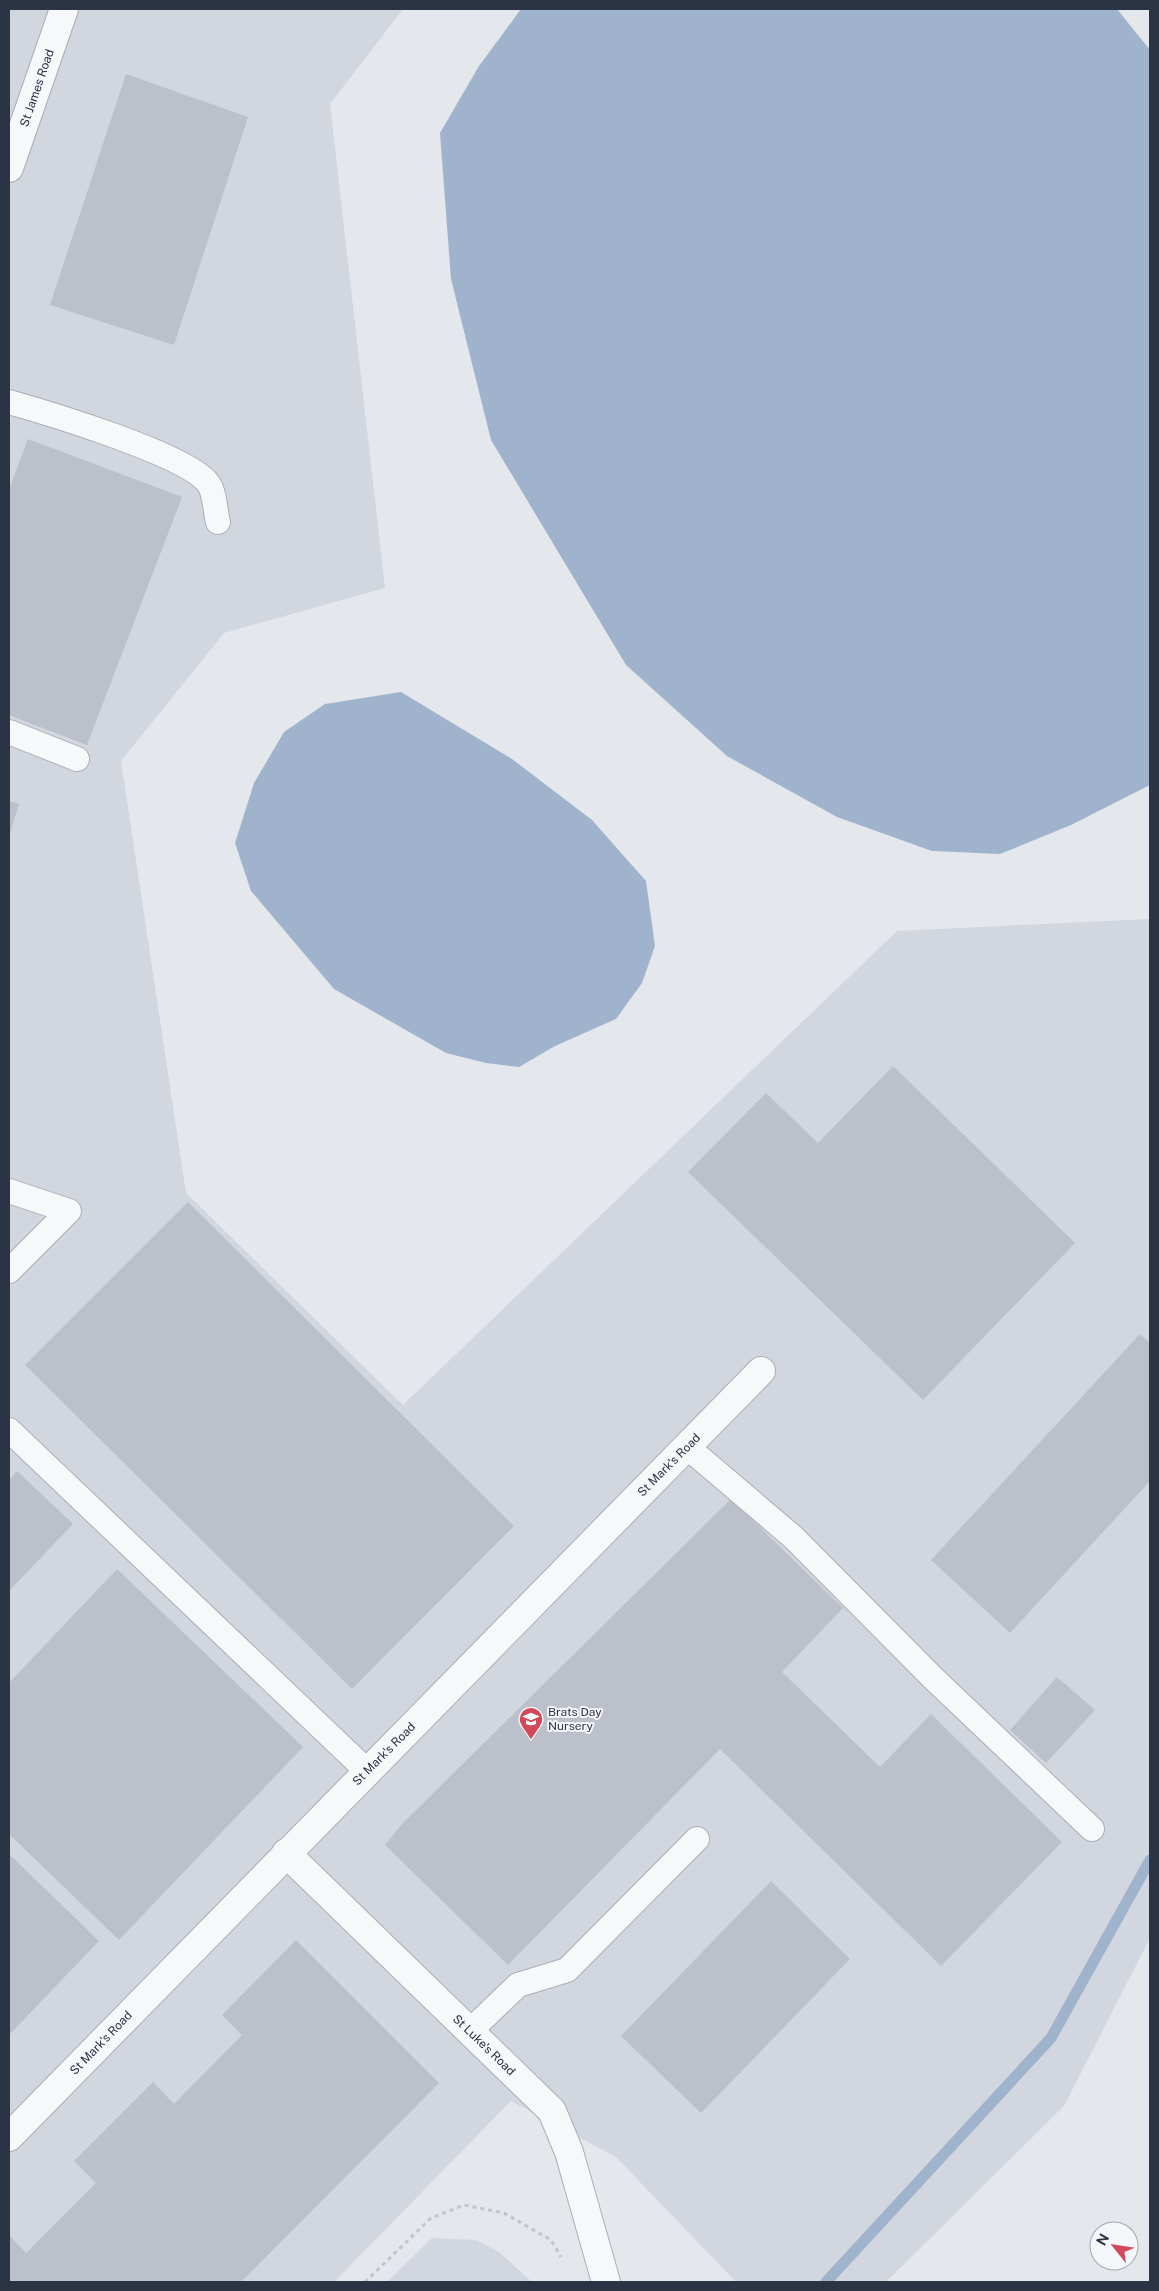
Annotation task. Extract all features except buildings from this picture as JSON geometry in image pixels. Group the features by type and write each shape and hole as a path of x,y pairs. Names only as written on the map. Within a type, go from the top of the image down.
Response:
{"street":[{"name":"St James Road","path":"9,168 64,9"},
{"name":"St Mark's Road","path":"9,2137 761,1371"},
{"name":"St Luke's Road","path":"286,1853 552,2111 569,2152 606,2282"}],"lane":[{"path":"9,402 155,451 200,474 209,483 218,522"},
{"path":"9,732 77,759"},
{"path":"9,1191 70,1211 9,1271"},
{"path":"9,1430 367,1771"},
{"path":"686,1446 793,1537 933,1678 1092,1829"},
{"path":"470,2031 518,1985 567,1970 697,1839"}],"path":[{"path":"365,2282 431,2218 464,2205 504,2213 551,2240 564,2262"}],"shaded area":[{"path":"9,9 403,9 330,104 385,588 224,633 121,761 186,1193 403,1405 897,931 1150,919 1150,1938 1064,2106 886,2282 736,2282 616,2157 511,2101 334,2282 9,2282"},
{"path":"432,2238 476,2240 499,2252 532,2282 387,2282"}],"water":[{"path":"521,9 1117,9 1150,50 1150,785 1071,825 1000,854 932,851 837,817 727,756 626,665 491,440 451,279 440,133 479,66"},
{"path":"401,692 512,759 592,820 646,881 655,946 642,983 616,1019 555,1046 519,1067 486,1063 446,1053 334,989 251,891 235,843 254,783 284,732 325,704"}],"waterway":[{"path":"826,2282 1051,2038 1150,1860"}],"place":[{"name":"Brats Day Nursery","path":"531,1740"}]}
